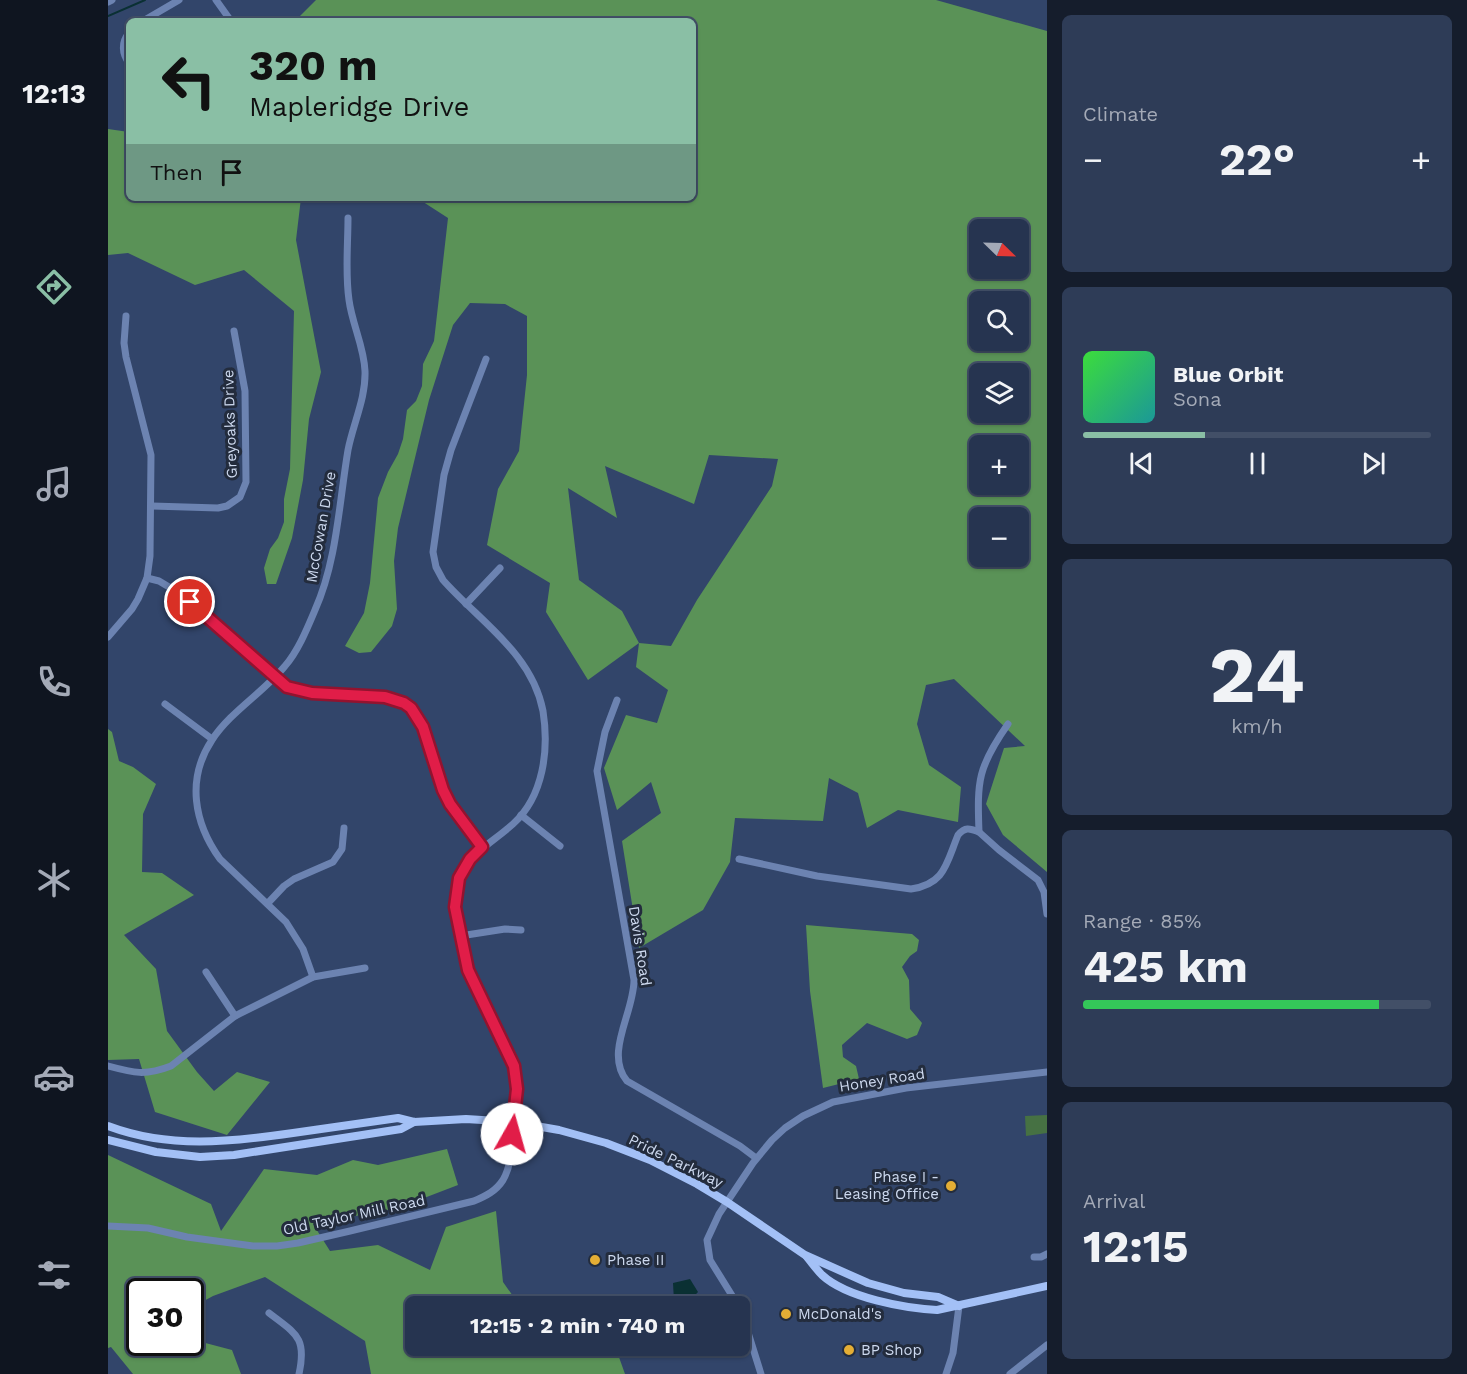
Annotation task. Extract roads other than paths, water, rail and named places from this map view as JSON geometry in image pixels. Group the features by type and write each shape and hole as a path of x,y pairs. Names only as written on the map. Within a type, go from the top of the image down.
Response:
{"main road":[{"name":"Pride Parkway","path":"108,1126 134,1134 177,1142 201,1143 235,1142 398,1118 414,1122 466,1119 513,1122 587,1137 629,1151 672,1171 727,1202 805,1255 868,1283 904,1293 938,1297 959,1306"},
{"name":"Pride Parkway","path":"108,1140 134,1148 178,1155 234,1155 401,1129 414,1122"},
{"name":"Pride Parkway","path":"805,1255 824,1277 865,1297 919,1309 937,1310 959,1306"},
{"path":"959,1306 1047,1286"}],"street":[{"path":"108,2 112,0"},
{"path":"148,18 179,0"},
{"path":"216,0 229,18"},
{"path":"126,37 123,50 126,56"},
{"name":"McCowan Drive","path":"313,977 303,949 286,922 220,859 201,826 195,800 200,766 212,739 275,678 297,648 316,610 324,587 330,564 348,448 364,388 364,359 349,301 348,218"},
{"path":"108,637 132,609 147,578 150,556 152,455 126,357 124,343 126,316"},
{"name":"Greyoaks Drive","path":"152,506 218,508 227,506 242,493 246,476 245,392 234,331"},
{"name":"Old Taylor Mill Road","path":"108,1226 148,1228 188,1237 253,1246 277,1246 474,1201 495,1190 508,1170 517,1089 514,1066 473,984 463,954 455,907 456,890 465,866 482,847 513,824 521,815 537,786 546,755 543,711 538,693 522,661 443,580 436,567 433,552 444,475 451,450 486,359"},
{"path":"466,604 500,568"},
{"path":"147,578 159,581 180,593 287,687 301,692 385,697 404,703 411,708 423,727 446,798 482,847"},
{"name":"Davis Road","path":"617,700 605,732 597,771 634,980 634,994 616,1058 620,1073 627,1080 740,1146 756,1158"},
{"path":"165,704 212,739"},
{"path":"979,832 978,801 982,769 992,747 1008,724"},
{"path":"521,815 560,846"},
{"path":"268,903 294,879 333,862 340,854 344,828"},
{"path":"739,859 817,876 911,889 934,883 958,835 967,828 979,832 1038,880 1044,892 1047,914"},
{"path":"460,936 505,929 521,930"},
{"path":"108,1066 138,1074 171,1066 235,1016 313,977 365,968"},
{"path":"206,972 235,1016"},
{"name":"Honey Road","path":"727,1202 756,1158 785,1128 814,1110 833,1102 906,1088 1047,1072"},
{"path":"727,1202 709,1233 707,1251 714,1268 741,1310 761,1374"},
{"path":"1034,1257 1047,1254"},
{"path":"946,1374 953,1353 959,1306"},
{"path":"269,1313 288,1327 301,1342 302,1359 299,1374"},
{"path":"1010,1374 1047,1345"}],"waterway":[{"path":"108,16 145,0"}],"place":[{"name":"Phase I - Leasing Office","path":"951,1186"},
{"name":"Phase II","path":"595,1260"},
{"name":"McDonald's","path":"786,1314"},
{"name":"BP Shop","path":"849,1350"}]}
